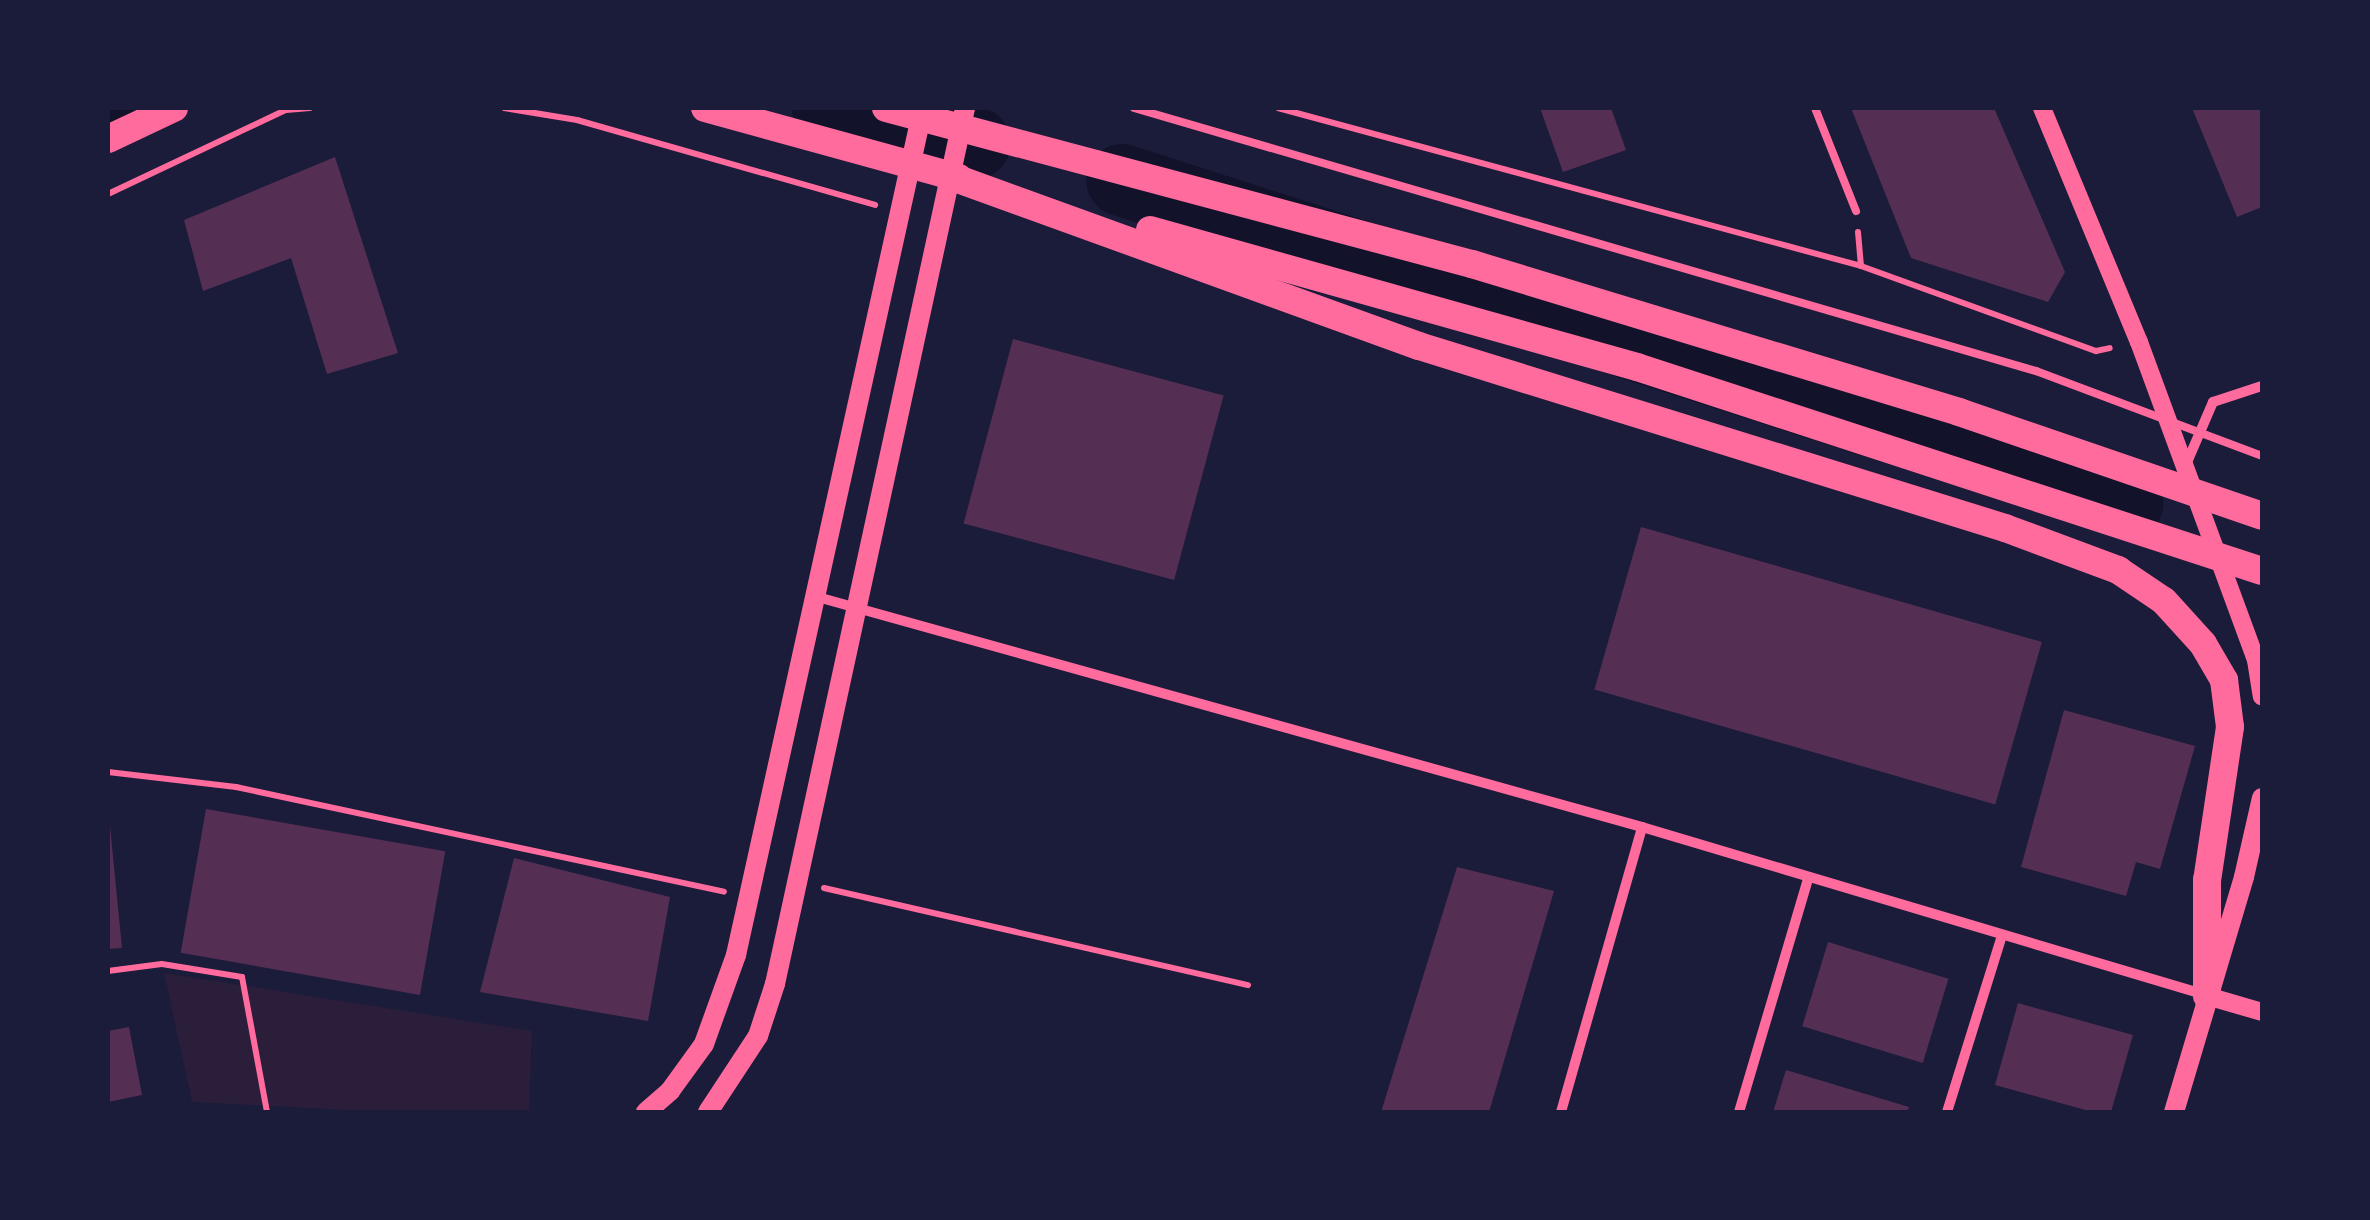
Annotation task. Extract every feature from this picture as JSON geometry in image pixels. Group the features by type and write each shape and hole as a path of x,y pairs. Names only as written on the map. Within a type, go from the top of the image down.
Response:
{"highway":[{"path":"108,136 158,108"},
{"path":"108,136 174,108"},
{"path":"706,108 1637,367 2262,571"},
{"path":"886,108 1472,264 1958,412 2262,516"},
{"path":"944,174 1419,346 2090,557 2164,601 2203,644 2224,680 2230,727 2207,880 2207,996"}],"main road":[{"path":"646,1112 670,1091 704,1044 736,955 812,596 923,108"},
{"path":"708,1112 758,1036 799,883 965,108"},
{"path":"2174,1112 2244,877 2262,798"}],"street":[{"path":"2042,108 2139,342 2256,660 2262,698"},
{"path":"2184,469 2213,402 2262,386"},
{"path":"812,596 1642,827 2262,1012"},
{"path":"1561,1112 1642,827"},
{"path":"1739,1112 1808,878"},
{"path":"1948,1112 2002,935"}],"lane":[{"path":"1134,108 2036,372 2262,456"},
{"path":"1815,108 1856,211"}],"path":[{"path":"108,194 286,110 310,108"},
{"path":"504,108 577,120 900,212"},
{"path":"1278,108 1861,266 2096,351 2139,342"},
{"path":"1856,211 1861,266"},
{"path":"108,772 236,787 749,897"},
{"path":"799,883 1248,985"},
{"path":"108,971 162,964 242,977 267,1112"}],"shaded area":[{"path":"164,973 532,1031 529,1112 389,1112 192,1102"}],"building":[{"path":"1540,108 1611,108 1626,150 1563,172"},
{"path":"1851,108 1994,108 2065,272 2048,302 1911,258"},
{"path":"2192,108 2262,108 2262,207 2237,217"},
{"path":"335,157 398,353 327,374 291,258 203,291 184,220"},
{"path":"1013,339 1224,395 1174,580 964,523"},
{"path":"1641,527 2042,642 1995,804 1594,689"},
{"path":"2064,710 2195,746 2160,869 2136,862 2126,896 2021,867"},
{"path":"206,809 445,851 420,995 181,953"},
{"path":"108,827 122,948 108,949"},
{"path":"514,858 670,897 648,1021 480,992"},
{"path":"1457,867 1554,891 1489,1112 1381,1112"},
{"path":"1828,942 1948,979 1923,1063 1802,1026"},
{"path":"2018,1003 2133,1035 2111,1112 2093,1112 1995,1085"},
{"path":"129,1027 142,1095 108,1102 108,1031"},
{"path":"1786,1070 1909,1107 1907,1112 1773,1112"}],"waterway":[{"path":"108,115 121,108"},
{"path":"828,108 975,143"},
{"path":"1122,180 2127,503"}]}
